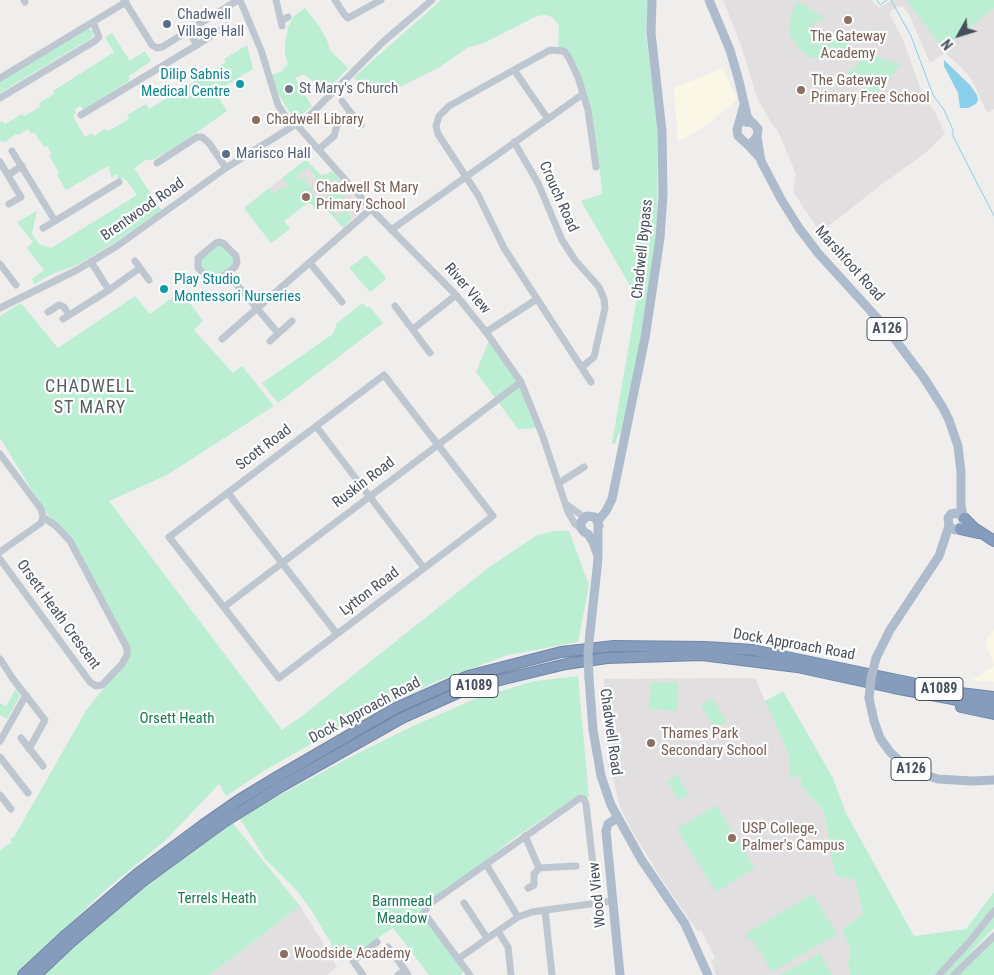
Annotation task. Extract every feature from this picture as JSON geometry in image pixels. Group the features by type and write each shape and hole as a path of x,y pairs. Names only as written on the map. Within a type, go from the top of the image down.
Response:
{"highway":[{"path":"964,517 994,541"},
{"path":"956,528 984,534"},
{"name":"Dock Approach Road","path":"23,975 137,874 239,800 396,708 468,676 561,652 614,646 687,646 753,650 960,693 994,697"},
{"name":"Dock Approach Road","path":"36,975 71,942 143,881 224,822 282,786 402,718 471,687 566,664 607,658 702,655 797,667 894,688 994,705"},
{"path":"884,678 994,691"},
{"path":"894,688 944,704 994,714"}],"main road":[{"name":"Chadwell Bypass","path":"598,525 612,499 645,338 660,238 663,195 662,131 651,33 652,0"},
{"name":"Marshfoot Road","path":"709,0 730,50 747,116 758,129 758,150 781,199 804,234 888,330 936,396 949,420 958,446 964,517"},
{"name":"Marshfoot Road","path":"744,105 737,130 738,136 762,160"},
{"path":"737,130 741,123 751,122"},
{"path":"745,142 752,142 757,137"},
{"name":"Marshfoot Road","path":"951,514 961,491"},
{"path":"598,556 593,542 581,522 612,499"},
{"path":"958,513 964,517 964,526 956,528 948,521 951,514 958,513"},
{"path":"585,531 594,533 598,525 595,517 587,516"},
{"name":"Chadwell Road","path":"598,525 598,556 588,654 592,721 601,776 617,818 641,859 685,924 708,975"},
{"name":"A126","path":"956,528 932,570 890,630 876,658 871,679 870,698 874,721 880,738 890,752 903,764 919,773 938,779 994,780"},
{"name":"Wood View","path":"617,818 608,824 606,831 620,975"}],"street":[{"path":"0,78 125,1 152,45 157,48 162,47 239,0"},
{"name":"River View","path":"239,0 261,50 278,105 290,122 296,124 371,210 456,295 486,332 522,382 567,504 568,512 572,519 585,531"},
{"path":"276,0 284,21"},
{"path":"335,0 348,18 382,0"},
{"name":"Brentwood Road","path":"0,308 91,262 117,246 226,168 310,116 384,41 432,0"},
{"path":"0,98 95,41 99,37 93,22"},
{"path":"81,115 228,26"},
{"path":"188,30 197,45"},
{"path":"591,382 504,248 478,195 438,134 436,126 439,116 448,106 550,50 564,51 569,58 588,110 596,167"},
{"path":"514,70 548,119"},
{"path":"391,230 583,94"},
{"path":"342,100 361,125"},
{"path":"318,149 334,136 337,125 351,113"},
{"path":"157,162 197,137 202,137 209,142 226,168"},
{"name":"Crouch Road","path":"514,142 538,184 552,222 562,240 575,260 599,287 604,299 605,308 594,357 582,367"},
{"path":"12,150 55,221"},
{"path":"0,162 21,197 8,204"},
{"path":"8,175 22,166"},
{"path":"43,228 119,182"},
{"path":"222,339 371,210"},
{"path":"216,243 224,244 236,256 237,262 235,267 227,273 217,281 212,282 198,268 198,258 216,243"},
{"path":"135,261 149,280"},
{"path":"91,262 109,290"},
{"path":"310,263 342,302"},
{"path":"0,264 16,286"},
{"path":"48,312 59,305 64,306 66,317 140,268"},
{"path":"227,273 278,333"},
{"path":"413,329 456,295"},
{"path":"486,332 537,299"},
{"path":"395,306 430,352"},
{"path":"270,341 292,321"},
{"name":"Scott Road","path":"224,607 169,538 228,493 384,375 438,444"},
{"name":"Ruskin Road","path":"224,607 522,382"},
{"path":"316,426 424,568"},
{"name":"Lytton Road","path":"224,607 279,678 493,516 438,444"},
{"path":"0,454 41,509 43,517 41,523 0,552"},
{"path":"559,483 582,470"},
{"path":"228,493 337,634"},
{"path":"567,504 587,516"},
{"name":"Orsett Heath Crescent","path":"0,559 90,682 96,686 102,685 122,664 127,655 127,648 70,541 56,526 43,517"},
{"path":"0,658 44,720 30,749"},
{"path":"0,739 26,695"},
{"path":"21,738 43,766"},
{"path":"0,757 28,792"},
{"path":"0,795 11,809"},
{"path":"467,974 424,913 428,905 580,798 584,799 593,865"},
{"path":"525,836 539,868"},
{"path":"486,864 518,917"},
{"path":"528,888 534,885 534,874 539,868 576,866"},
{"path":"458,959 518,917 532,912 612,901"},
{"path":"464,903 487,938"},
{"path":"545,910 552,975"},
{"path":"939,975 994,911"},
{"path":"498,931 508,947 511,975"},
{"path":"954,975 994,936"},
{"path":"363,975 353,961 377,942"},
{"path":"388,947 404,973"}],"shaded area":[{"path":"723,0 871,0 879,8 892,0 994,0 994,109 987,113 972,80 945,53 930,63 909,14 903,7 898,6 891,11 890,15 903,40 923,95 936,114 945,134 923,155 882,184 820,233 793,191 796,174 778,131 771,123 757,98 741,45"},
{"path":"723,68 737,100 709,123 678,142 674,88"},
{"name":"Chadwell St Mary Primary School","path":"304,161 307,161 321,175 332,171 364,208 343,228 324,206 317,211 310,203 306,204 284,221 290,229 271,243 244,208"},
{"path":"994,629 994,665 985,642"},
{"path":"994,666 994,682 972,680"},
{"name":"USP College, Palmer's Campus","path":"755,678 789,755 790,780 801,774 800,785 824,812 835,875 855,880 863,914 842,931 850,948 848,965 851,975 716,975 711,961 715,958 701,930 698,932 662,880 620,808 607,752 604,679"},
{"name":"Woodside Academy","path":"300,906 337,967 327,975 210,975"}],"green space":[{"path":"441,0 649,0 646,33 658,131 657,237 641,338 621,433 619,433 615,444 612,443 637,298 581,201 602,194 599,163 593,131 569,58 558,51 559,27 557,23 552,17 545,15 537,16 484,43 467,48 440,67 390,94 388,92 393,85 390,84 366,92 354,77"},
{"path":"906,0 994,0 994,8 943,48"},
{"path":"798,2 819,14 825,20 813,23 812,31 814,35 825,39 833,32 850,45 848,49 841,55 825,60 809,57 801,51 791,38 789,29 791,16"},
{"path":"305,8 319,26 330,50 348,68 326,92 304,74 295,78 312,106 301,116 297,117 290,113 276,90 272,75 282,71 288,64 285,56 285,45 288,27 294,16"},
{"path":"88,28 94,32 92,38 0,93 0,80"},
{"path":"112,33 130,61 145,51 151,61 129,76 129,81 92,105 83,110 80,106 75,109 76,113 73,116 85,137 92,133 94,136 105,129 108,131 129,119 127,115 146,104 149,109 226,62 224,59 247,45 253,69 215,92 227,111 173,149 152,160 146,160 134,168 161,209 159,212 114,243 75,266 52,274 34,284 32,279 44,270 27,248 33,242 17,222 37,211 32,234 39,244 51,248 137,195 123,178 120,180 116,174 112,178 108,166 65,189 49,155 51,153 47,146 44,147 34,132 31,134 28,129 19,135 16,134 5,142 0,141 0,122 2,121 5,124 22,114 24,116 40,107 39,103 54,94 53,91 114,52 105,37"},
{"path":"866,54 901,64 870,102 855,73 850,76 847,73 855,68"},
{"name":"Chadwell St Mary Primary School","path":"304,161 307,161 321,175 332,171 349,192 339,201 341,204 333,211 337,217 345,210 352,219 343,228 324,206 317,211 310,203 306,204 284,221 290,229 271,243 244,208 269,188 274,194 281,188 283,190 288,185 282,178","holes":["308,167 326,190 331,186 329,183 335,179 341,185 340,187 343,191 338,195 335,191 320,202 304,181 306,179 304,177 300,180 297,176"]},
{"path":"220,242 237,262 217,281 198,268 198,258"},
{"path":"366,255 385,276 385,280 370,292 349,268"},
{"name":"Orsett Heath","path":"181,291 203,321 194,330 233,373 242,366 274,406 167,475 109,501 282,730 488,568 537,535 555,531 569,531 589,585 578,642 508,655 437,681 341,727 262,772 226,796 219,784 166,840 103,892 17,975 0,975 0,850 12,842 10,839 14,837 87,709 130,654 72,539 46,513 0,438 0,316 21,303 58,348 135,296 150,314"},
{"path":"363,303 366,307 370,307 383,323 278,403 262,383 333,334 337,323"},
{"path":"490,338 521,382 539,428 518,429 476,372"},
{"name":"Barnmead Meadow","path":"578,676 589,797 581,794 510,841 423,906 421,912 463,970 462,974 429,975 393,928 342,962 313,913 298,892 265,859 239,817 354,755 477,698 535,681"},
{"path":"651,682 678,683 677,711 649,709"},
{"path":"16,689 20,696 7,719 0,715 0,703 6,706"},
{"path":"783,691 833,778 846,813 914,936 966,929 994,892 994,928 968,955 994,933 994,975 851,975 848,965 850,948 842,931 863,914 855,880 835,875 824,812 800,785 801,774 789,780 789,755 765,701"},
{"path":"713,698 726,722 714,728 701,705"},
{"path":"677,775 689,794 679,800 667,781"},
{"path":"716,805 755,868 716,892 677,829"},
{"name":"Terrels Heath","path":"231,821 300,906 210,975 42,975 132,893"},
{"path":"813,894 837,934 772,972 752,939 749,941 745,936 749,934 748,932"},
{"path":"820,953 832,975 780,975"}],"water":[{"path":"944,60 970,85 977,95 978,100 976,104 968,108 960,108 958,93 944,66"}],"waterway":[{"path":"877,0 880,5 887,0"},
{"path":"891,0 911,36 933,95 944,110 953,130 953,136 994,216"}],"place":[{"name":"The Gateway Academy","path":"848,20"},
{"name":"Chadwell Village Hall","path":"167,24"},
{"name":"Dilip Sabnis Medical Centre","path":"240,84"},
{"name":"St Mary's Church","path":"289,89"},
{"name":"The Gateway Primary Free School","path":"801,90"},
{"name":"Chadwell Library","path":"256,120"},
{"name":"Marisco Hall","path":"226,154"},
{"name":"Chadwell St Mary Primary School","path":"306,197"},
{"name":"Play Studio Montessori Nurseries","path":"164,289"},
{"name":"Thames Park Secondary School","path":"651,743"},
{"name":"USP College, Palmer's Campus","path":"732,838"},
{"name":"Woodside Academy","path":"284,954"}],"district":[{"name":"CHADWELL ST MARY","path":"90,397"}]}
